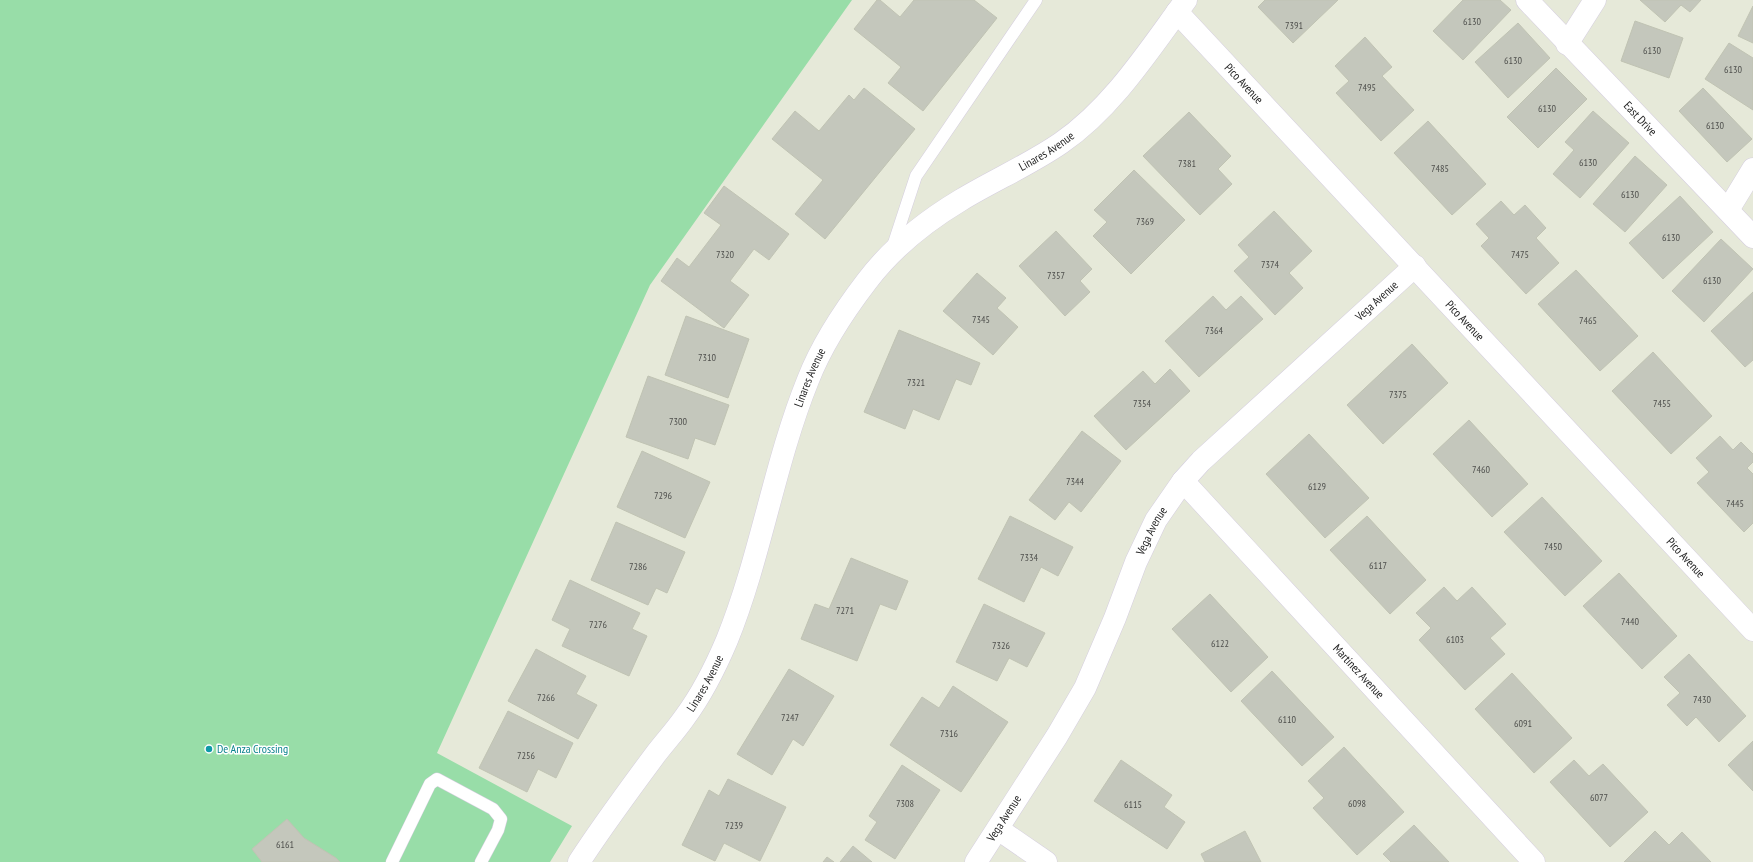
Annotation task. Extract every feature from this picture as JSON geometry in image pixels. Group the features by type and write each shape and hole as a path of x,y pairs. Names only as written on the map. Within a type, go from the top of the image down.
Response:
{"street":[{"name":"East Drive","path":"1527,0 1567,44 1753,237"},
{"path":"1567,44 1594,0"},
{"name":"Linares Avenue","path":"579,862 608,818 663,744 686,716 707,681 727,640 749,576 779,467 808,379 827,341 848,307 891,253 924,224 961,200 1026,165 1062,142 1112,96 1182,6"},
{"name":"Pico Avenue","path":"1182,6 1415,266 1753,630"},
{"path":"1728,210 1753,169"},
{"name":"Vega Avenue","path":"976,862 1057,736 1085,688 1115,618 1136,562 1156,520 1183,481 1201,461 1415,266"},
{"name":"Martinez Avenue","path":"1183,481 1534,862"},
{"path":"998,829 1046,862"}],"lane":[{"path":"891,253 916,176 1036,0"},
{"path":"392,862 430,784 437,779 493,809 501,819 498,830 481,862"}],"green space":[{"path":"0,0 852,0 650,285 437,753 572,826 550,862 0,862"}],"building":[{"path":"877,0 880,0 900,17 914,0 974,0 997,18 923,111 888,83 901,67 854,29"},
{"path":"1265,0 1338,0 1293,43 1258,7"},
{"path":"1463,0 1500,0 1511,10 1463,60 1433,31"},
{"path":"1640,0 1701,0 1690,12 1681,5 1665,22"},
{"path":"1753,6 1753,43 1738,36"},
{"path":"1635,21 1683,38 1669,78 1621,61"},
{"path":"1518,23 1550,58 1508,98 1475,62"},
{"path":"1365,37 1392,67 1382,76 1414,110 1381,141 1336,93 1349,81 1335,66"},
{"path":"1729,43 1753,58 1753,110 1705,79"},
{"path":"1556,68 1587,99 1538,148 1507,117"},
{"path":"864,88 915,129 825,239 795,214 823,180 772,139 795,111 819,131 849,95 854,100"},
{"path":"1703,88 1752,139 1727,162 1679,111"},
{"path":"1593,111 1629,143 1580,198 1553,174 1574,150 1565,142"},
{"path":"1189,112 1231,156 1218,169 1232,184 1200,215 1143,156"},
{"path":"1428,121 1486,184 1452,215 1394,153"},
{"path":"1635,156 1667,185 1625,232 1593,204"},
{"path":"1134,170 1185,220 1131,274 1093,236 1107,222 1094,210"},
{"path":"724,186 789,234 769,260 754,249 730,281 749,295 724,328 661,281 677,258 689,267 721,225 704,213"},
{"path":"1680,196 1713,232 1663,279 1629,243"},
{"path":"1501,201 1514,215 1525,205 1546,228 1536,238 1559,263 1526,294 1481,246 1489,238 1476,224"},
{"path":"1274,211 1312,251 1289,273 1303,288 1275,315 1234,271 1249,257 1238,245"},
{"path":"1056,231 1092,269 1080,281 1090,292 1065,316 1019,266"},
{"path":"1721,239 1753,269 1704,322 1672,291"},
{"path":"1576,270 1638,336 1600,371 1538,304"},
{"path":"977,273 1006,298 997,308 1018,327 993,355 943,311"},
{"path":"1753,292 1753,360 1745,367 1711,331"},
{"path":"1213,296 1226,310 1241,296 1263,319 1199,377 1165,341"},
{"path":"686,316 749,339 728,398 665,375"},
{"path":"899,330 980,363 971,385 956,379 939,420 913,409 905,429 864,412"},
{"path":"1412,344 1448,383 1383,444 1347,405"},
{"path":"1653,352 1712,416 1671,454 1612,391"},
{"path":"1170,369 1190,391 1126,450 1094,416 1143,371 1155,384"},
{"path":"648,376 729,405 715,445 695,438 688,459 626,437"},
{"path":"1469,420 1528,484 1492,517 1433,454"},
{"path":"1082,431 1121,461 1081,512 1069,502 1055,520 1029,500"},
{"path":"1309,434 1369,498 1325,538 1266,474"},
{"path":"1720,436 1733,450 1741,442 1753,454 1753,462 1747,468 1753,474 1753,523 1744,532 1697,483 1709,472 1696,458"},
{"path":"642,451 710,482 685,538 617,507"},
{"path":"1542,497 1602,561 1565,596 1504,532"},
{"path":"1010,516 1073,547 1058,576 1041,567 1024,602 978,579"},
{"path":"1367,516 1426,580 1390,614 1330,550"},
{"path":"616,522 685,552 667,593 656,588 648,605 591,580"},
{"path":"851,558 908,581 896,610 880,604 857,661 801,639 815,604 829,609"},
{"path":"1619,573 1677,636 1642,669 1583,606"},
{"path":"570,580 640,613 632,629 647,636 629,676 562,646 570,629 552,620"},
{"path":"1444,587 1457,601 1472,587 1506,624 1490,638 1505,654 1465,690 1419,640 1431,628 1416,613"},
{"path":"1210,594 1268,657 1231,692 1172,629"},
{"path":"984,604 1045,633 1027,667 1009,658 997,681 956,662"},
{"path":"536,649 586,676 576,694 597,705 578,739 508,701"},
{"path":"1689,654 1746,716 1719,742 1696,717 1687,726 1667,705 1680,693 1664,677"},
{"path":"789,669 834,696 803,746 793,739 772,775 737,754"},
{"path":"1272,671 1334,737 1302,766 1241,701"},
{"path":"1512,673 1572,738 1534,773 1475,709"},
{"path":"953,686 1008,722 961,792 890,745 922,697 939,708"},
{"path":"508,711 573,743 556,778 538,769 527,792 479,768"},
{"path":"1753,741 1753,791 1728,765"},
{"path":"1344,747 1404,812 1357,855 1313,808 1324,798 1308,781"},
{"path":"1121,760 1172,795 1164,807 1185,822 1167,849 1094,801"},
{"path":"1574,760 1589,776 1603,764 1648,812 1610,847 1550,782"},
{"path":"902,765 940,790 895,859 865,840 877,822 869,816"},
{"path":"728,779 786,807 760,861 724,843 715,861 682,845 709,790 719,796"},
{"path":"287,819 304,838 340,862 262,862 252,849"},
{"path":"1414,825 1449,862 1391,862 1383,854"},
{"path":"1245,831 1261,862 1205,862 1201,854"},
{"path":"1655,831 1669,845 1682,832 1711,862 1624,862"},
{"path":"853,846 872,862 840,862"},
{"path":"827,857 834,862 823,862"}],"place":[{"name":"De Anza Crossing","path":"209,749"}]}
